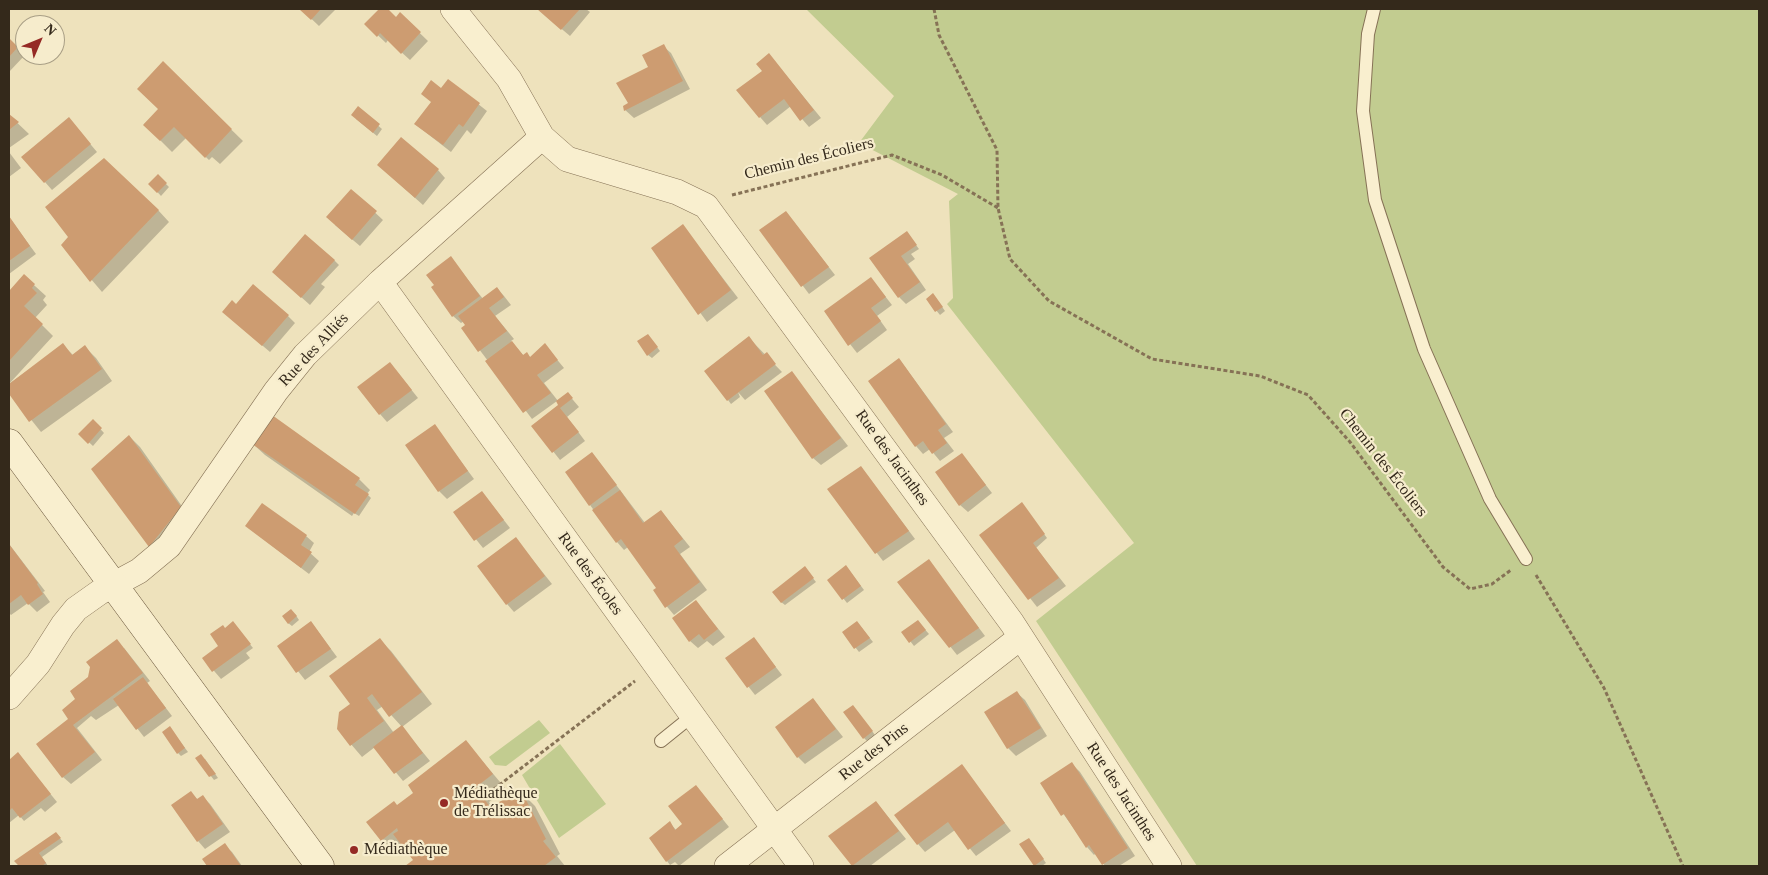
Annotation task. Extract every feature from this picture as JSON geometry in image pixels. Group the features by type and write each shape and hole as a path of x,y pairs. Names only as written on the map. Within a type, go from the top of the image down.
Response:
{"main road":[{"path":"9,443 320,866"}],"street":[{"name":"Rue des Jacinthes","path":"453,9 509,79 542,137 567,159 677,192 706,206 1021,637 1169,866"},
{"name":"Rue des Alliés","path":"9,697 38,664 63,625 76,610 100,592 139,571 169,546 276,391 305,355 380,282 542,137"},
{"name":"Rue des Écoles","path":"380,282 801,866"},
{"name":"Rue des Pins","path":"727,866 1021,637"}],"lane":[{"path":"1374,9 1368,34 1364,111 1376,200 1424,348 1490,499 1526,558"},
{"path":"661,741 692,716"}],"path":[{"path":"934,9 939,35 997,150 998,208"},
{"name":"Chemin des Écoliers","path":"706,206 729,196 892,155 942,175 998,208 1010,259 1049,301 1152,359 1260,376 1308,395 1350,442 1443,567 1470,589 1492,584 1526,558"},
{"path":"1526,558 1604,688 1683,866"},
{"path":"494,789 656,665"}],"green space":[{"path":"806,9 1759,9 1759,866 1197,866 1036,621 1134,543 947,304 953,298 949,201 958,194 859,143 894,96"},
{"path":"539,720 550,733 506,766 495,765 489,757"},
{"path":"560,744 606,804 559,838 522,775"}],"building":[{"path":"299,9 321,9 311,20"},
{"path":"379,9 388,9 396,17 400,12 421,32 401,54 380,33 377,37 364,24"},
{"path":"537,9 580,9 561,30"},
{"path":"9,38 15,44 15,50 9,57"},
{"path":"664,44 683,81 624,111 623,106 628,103 616,83 648,67 642,55"},
{"path":"769,53 814,110 800,121 784,99 759,118 736,90 762,71 756,64"},
{"path":"163,61 232,129 205,158 174,127 160,141 143,125 158,109 137,89"},
{"path":"448,79 480,103 463,127 459,124 443,145 414,124 431,102 421,94 431,80 441,88"},
{"path":"358,106 380,124 373,133 351,115"},
{"path":"9,114 19,122 9,130"},
{"path":"69,117 91,144 44,183 21,157"},
{"path":"401,137 439,169 415,198 377,165"},
{"path":"104,158 159,210 90,282 61,245 68,237 45,207"},
{"path":"158,174 167,183 157,193 148,184"},
{"path":"351,189 377,211 352,240 326,217"},
{"path":"786,211 829,267 801,287 759,230"},
{"path":"9,216 30,246 9,261"},
{"path":"683,224 731,290 698,315 651,248"},
{"path":"907,231 917,245 901,256 920,282 898,298 869,258"},
{"path":"305,234 335,260 301,298 272,272"},
{"path":"451,256 480,296 452,317 431,287 434,285 426,275"},
{"path":"24,274 35,284 32,288 37,293 24,306 43,324 9,361 9,291"},
{"path":"871,277 886,297 871,308 881,321 848,346 824,311"},
{"path":"253,284 289,315 262,346 222,312 232,300 236,304"},
{"path":"497,287 504,297 489,308 507,331 478,352 461,328 465,325 458,316"},
{"path":"933,293 943,307 935,312 926,299"},
{"path":"648,334 658,347 647,356 637,341"},
{"path":"749,336 763,355 767,352 776,364 727,401 704,371"},
{"path":"512,341 523,355 527,352 530,357 545,343 558,360 537,375 551,393 523,413 485,361"},
{"path":"63,343 72,355 85,345 102,369 29,422 9,394 9,384"},
{"path":"899,358 946,424 938,430 947,443 932,454 923,441 915,447 868,381"},
{"path":"390,362 412,390 379,415 357,387"},
{"path":"792,371 841,438 812,459 764,391"},
{"path":"568,392 573,398 560,408 579,432 552,453 531,426 558,405 556,401"},
{"path":"272,415 360,478 355,485 369,494 355,514 252,444"},
{"path":"93,419 102,428 88,444 78,434"},
{"path":"435,424 468,471 438,492 405,445"},
{"path":"129,435 181,507 149,547 91,469"},
{"path":"592,452 617,485 589,506 565,472"},
{"path":"962,453 986,485 959,506 935,472"},
{"path":"861,466 909,531 875,554 827,489"},
{"path":"620,490 643,523 661,510 683,539 674,546 700,582 665,608 653,590 656,588 621,539 616,543 592,510"},
{"path":"482,491 504,520 474,541 453,512"},
{"path":"1022,502 1045,534 1033,543 1059,578 1028,600 979,535"},
{"path":"262,503 307,535 301,545 312,552 301,568 245,526"},
{"path":"516,537 545,576 506,605 477,566"},
{"path":"9,544 38,583 43,594 28,605 21,595 9,604"},
{"path":"929,559 979,628 949,648 897,582"},
{"path":"846,565 861,586 842,600 827,580"},
{"path":"805,566 814,578 781,603 772,592"},
{"path":"696,600 718,629 704,640 699,634 689,642 672,618"},
{"path":"291,609 297,616 288,624 282,616"},
{"path":"918,620 926,630 909,643 901,632"},
{"path":"233,621 251,644 212,672 202,658 218,646 210,634 223,625 225,628"},
{"path":"311,621 331,649 296,673 277,646"},
{"path":"857,621 870,638 854,649 842,632"},
{"path":"754,637 776,667 747,688 725,658"},
{"path":"380,638 422,692 389,717 372,694 367,698 384,721 350,746 337,729 339,712 350,704 329,676"},
{"path":"117,639 143,673 73,725 95,752 62,778 36,744 68,719 62,710 75,699 70,691 88,677 90,667 86,662"},
{"path":"143,677 166,708 136,730 113,699"},
{"path":"1017,691 1041,728 1007,749 984,712"},
{"path":"813,698 836,729 797,758 775,727"},
{"path":"853,705 873,731 863,739 843,712"},
{"path":"402,725 423,753 394,774 373,747"},
{"path":"170,726 185,748 177,754 162,732"},
{"name":"Médiathèque de Trélissac","path":"466,740 493,774 476,787 490,807 521,790 546,839 543,841 556,857 544,866 405,866 413,860 393,834 398,831 397,828 381,841 366,822 394,801 397,805 413,793 408,785"},
{"path":"18,752 51,794 20,818 12,808 9,811 9,760"},
{"path":"201,754 216,774 209,777 195,758"},
{"path":"1072,762 1128,848 1102,865 1089,845 1086,848 1064,814 1061,816 1040,783"},
{"path":"962,764 1005,823 968,850 948,822 917,845 894,815"},
{"path":"696,785 723,819 666,862 649,838 670,821 675,830 682,824 668,806"},
{"path":"191,791 197,799 203,795 223,824 197,842 171,805"},
{"path":"876,801 899,831 852,866 828,836"},
{"path":"56,832 61,838 39,853 46,863 42,866 19,866 14,861"},
{"path":"1029,838 1044,859 1034,866 1019,844"},
{"path":"225,843 241,866 207,866 202,859"}],"place":[{"name":"Médiathèque de Trélissac","path":"444,803"},
{"name":"Médiathèque","path":"354,850"}]}
